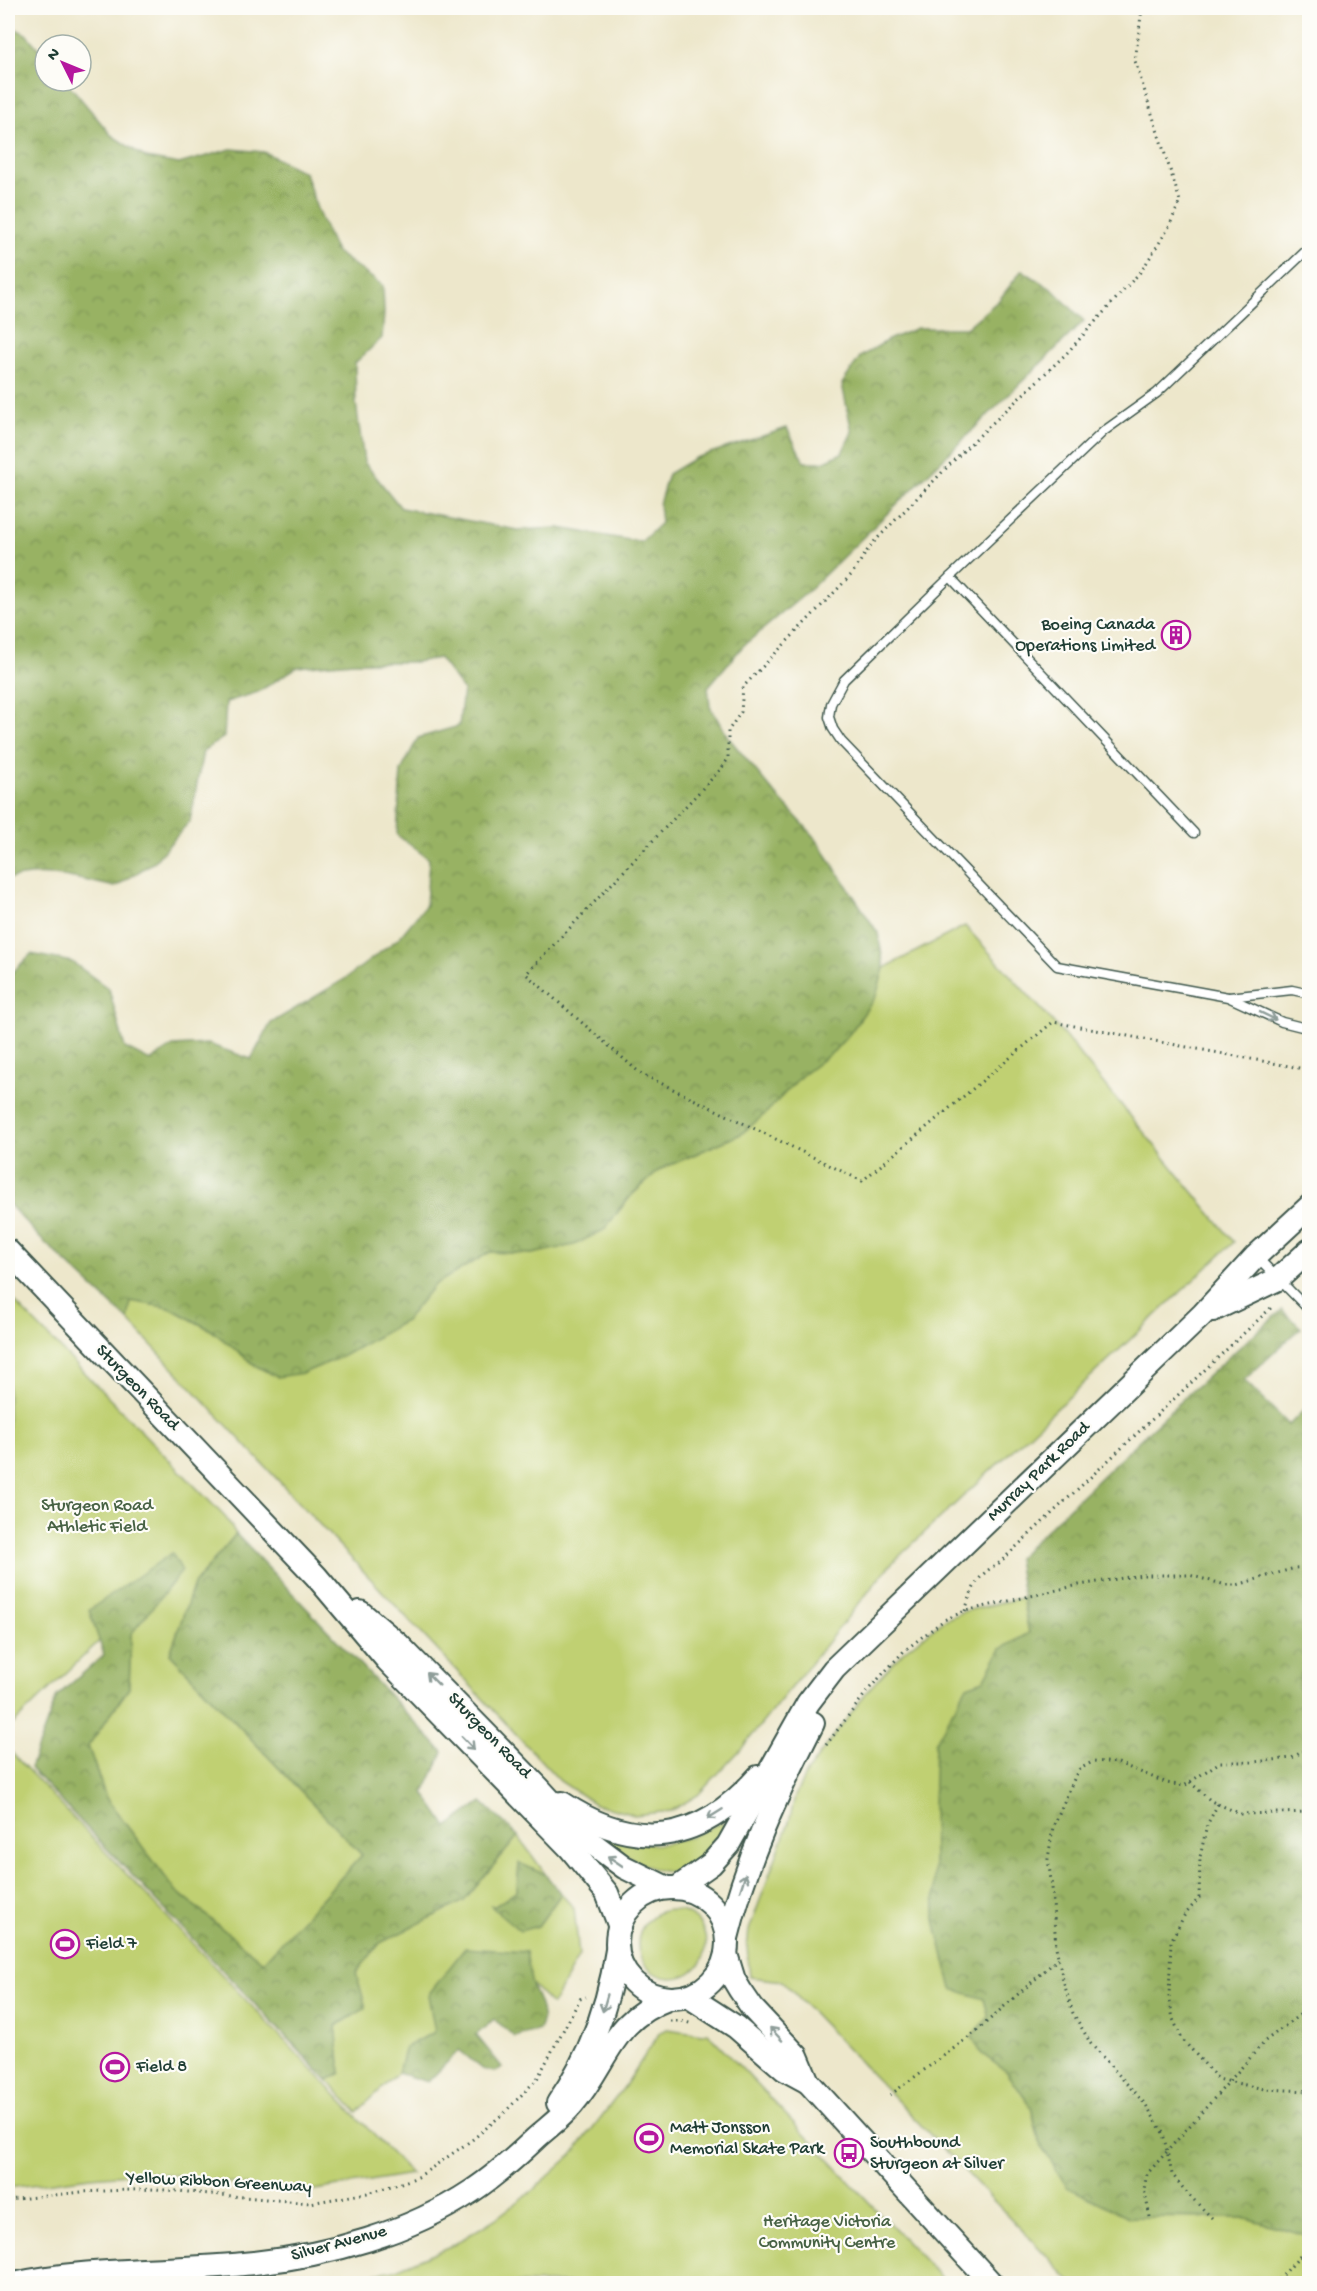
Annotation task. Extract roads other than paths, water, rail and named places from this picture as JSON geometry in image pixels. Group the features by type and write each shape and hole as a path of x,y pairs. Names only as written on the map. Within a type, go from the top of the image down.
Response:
{"main road":[{"name":"Murray Park Road","path":"672,1888 711,1864 728,1845 819,1686 875,1629 1203,1314 1256,1256 1310,1206"},
{"name":"Murray Park Road","path":"1203,1314 1285,1286 1310,1250"},
{"name":"Sturgeon Road","path":"8,1251 316,1576 387,1660 586,1865 607,1893 619,1936"},
{"name":"Sturgeon Road","path":"316,1576 399,1645 538,1787 584,1838 624,1867 672,1888"},
{"name":"Murray Park Road","path":"726,1946 747,1870 802,1744 836,1682 875,1629"},
{"path":"538,1787 578,1814 619,1831 645,1836 664,1835 690,1828 735,1801 784,1746"},
{"path":"808,2082 797,2056 753,2009 734,1980 722,1921 712,1905 696,1893 672,1888 656,1890 638,1900 630,1908 619,1936 622,1966 634,1982 650,1993 679,1997 736,2027 784,2069 808,2082 992,2283"},
{"name":"Silver Avenue","path":"531,2144 562,2097 585,2056 606,2004 619,1936"},
{"path":"679,1997 697,1992 713,1980 719,1972 726,1946"},
{"name":"Silver Avenue","path":"14,2283 75,2274 254,2263 292,2258 346,2246 388,2232 447,2206 495,2175 571,2106 593,2077 621,2030 632,2018 653,2004 679,1997"}],"lane":[{"path":"1310,247 1157,393 1104,431 950,576 844,680 831,704 829,717 841,741 1057,966 1228,997 1282,1022 1310,1029"},
{"path":"950,576 1194,833"},
{"path":"1228,997 1292,990 1310,994"},
{"path":"1256,1256 1310,1311"}],"place":[{"name":"Boeing Canada Operations Limited","path":"1176,635"},
{"name":"Field 7","path":"65,1944"},
{"name":"Field 8","path":"115,2067"},
{"name":"Matt Jonsson Memorial Skate Park","path":"649,2138"},
{"name":"Southbound Sturgeon at Silver","path":"849,2153"}],"park label":[{"name":"Sturgeon Road Athletic Field","path":"97,1516"},
{"name":"Heritage Victoria Community Centre","path":"827,2232"}]}
